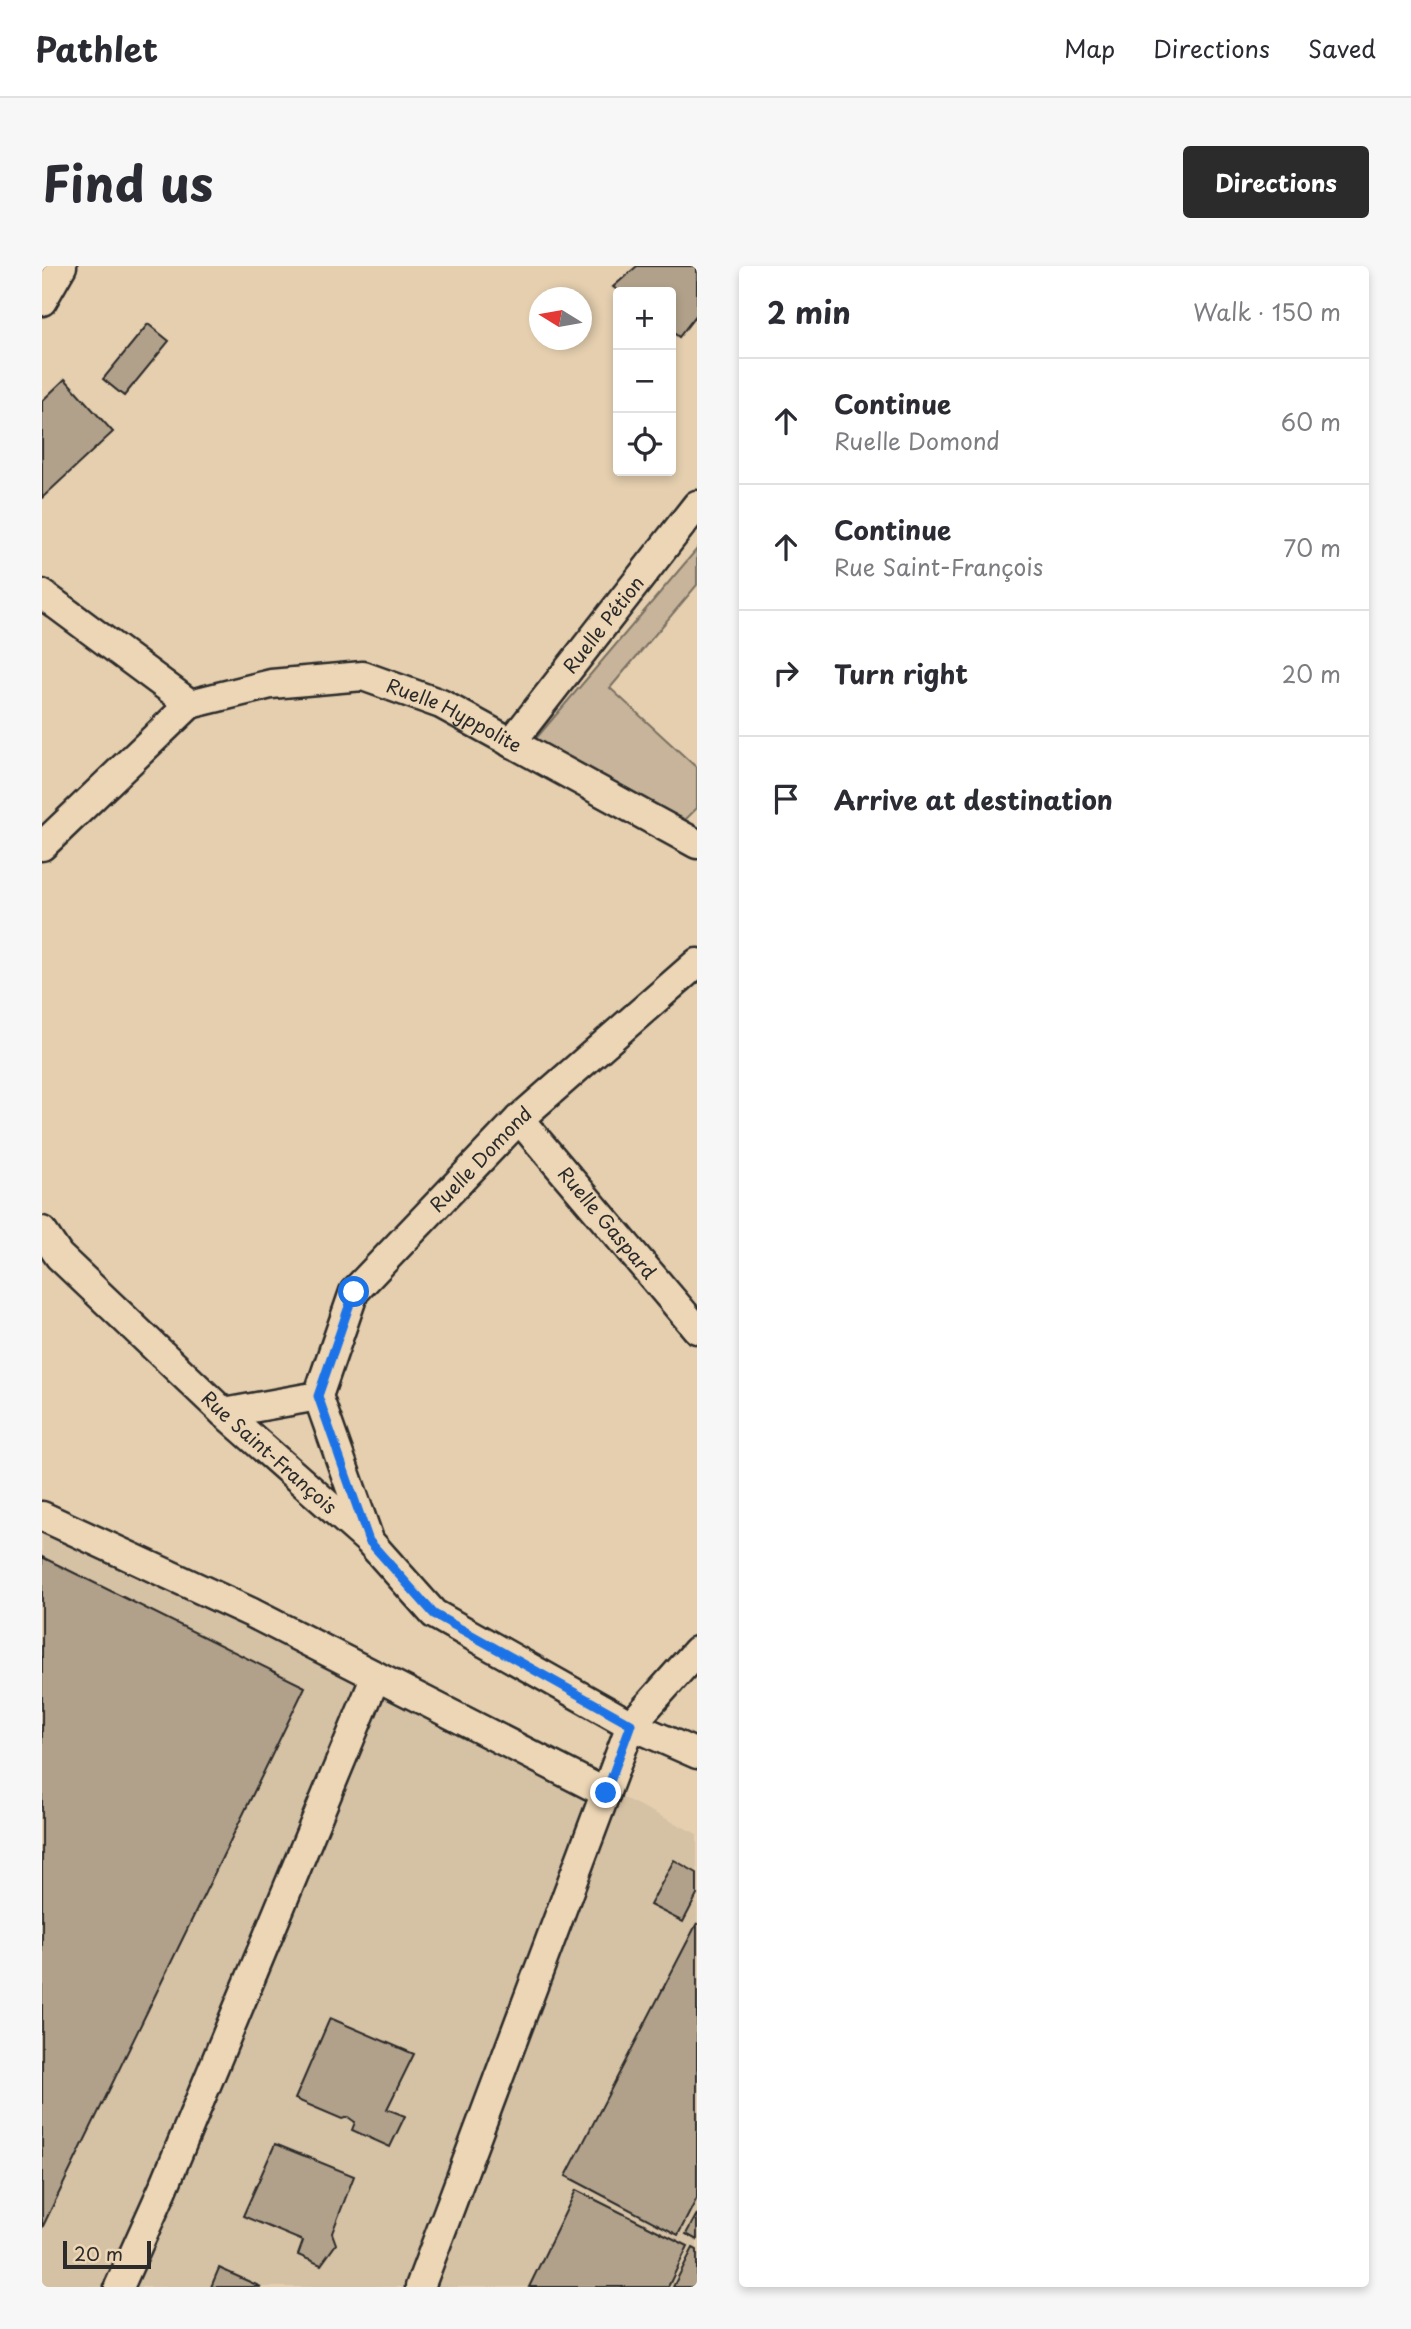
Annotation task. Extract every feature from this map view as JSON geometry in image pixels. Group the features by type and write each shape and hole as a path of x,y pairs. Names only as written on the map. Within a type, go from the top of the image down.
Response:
{"street":[{"path":"42,301 62,266"},
{"name":"Ruelle Pétion","path":"511,743 697,505"},
{"path":"42,594 190,704 42,846"},
{"name":"Ruelle Hyppolite","path":"190,704 271,684 363,676 440,704 697,844"},
{"name":"Ruelle Domond","path":"318,1396 354,1292 519,1119 697,962"},
{"name":"Ruelle Gaspard","path":"519,1119 697,1329"},
{"name":"Rue Saint-François","path":"42,1231 60,1256 224,1413 369,1541 434,1614 631,1724 697,1754"},
{"path":"224,1413 318,1396 369,1541"},
{"path":"42,1516 250,1612 606,1793"},
{"path":"420,2287 631,1724 697,1651"},
{"path":"120,2287 376,1676"}],"shaded area":[{"path":"697,549 697,585 610,688 697,768 697,808 681,824 533,742"},
{"path":"42,1513 697,1834 697,2287 42,2287"}],"building":[{"path":"637,266 697,266 697,314 679,337 676,335 676,287 613,287"},
{"path":"148,324 169,341 124,396 103,379"},
{"path":"65,379 113,432 42,498 42,401"},
{"path":"42,1557 305,1687 42,2228"},
{"path":"674,1860 697,1873 697,1895 683,1922 650,1905"},
{"path":"697,1923 697,2198 678,2235 566,2176"},
{"path":"330,2018 414,2054 387,2109 405,2116 390,2147 352,2130 355,2122 348,2117 342,2119 295,2099"},
{"path":"275,2144 354,2176 332,2233 336,2244 321,2265 298,2255 303,2241 243,2216"},
{"path":"576,2190 688,2246 668,2287 529,2287"},
{"path":"697,2214 697,2240 686,2234"},
{"path":"693,2248 697,2250 697,2287 673,2287"},
{"path":"219,2268 261,2287 211,2287"}],"route":[{"path":"354,1292 318,1396 369,1541 434,1614 631,1724 606,1793"}]}
